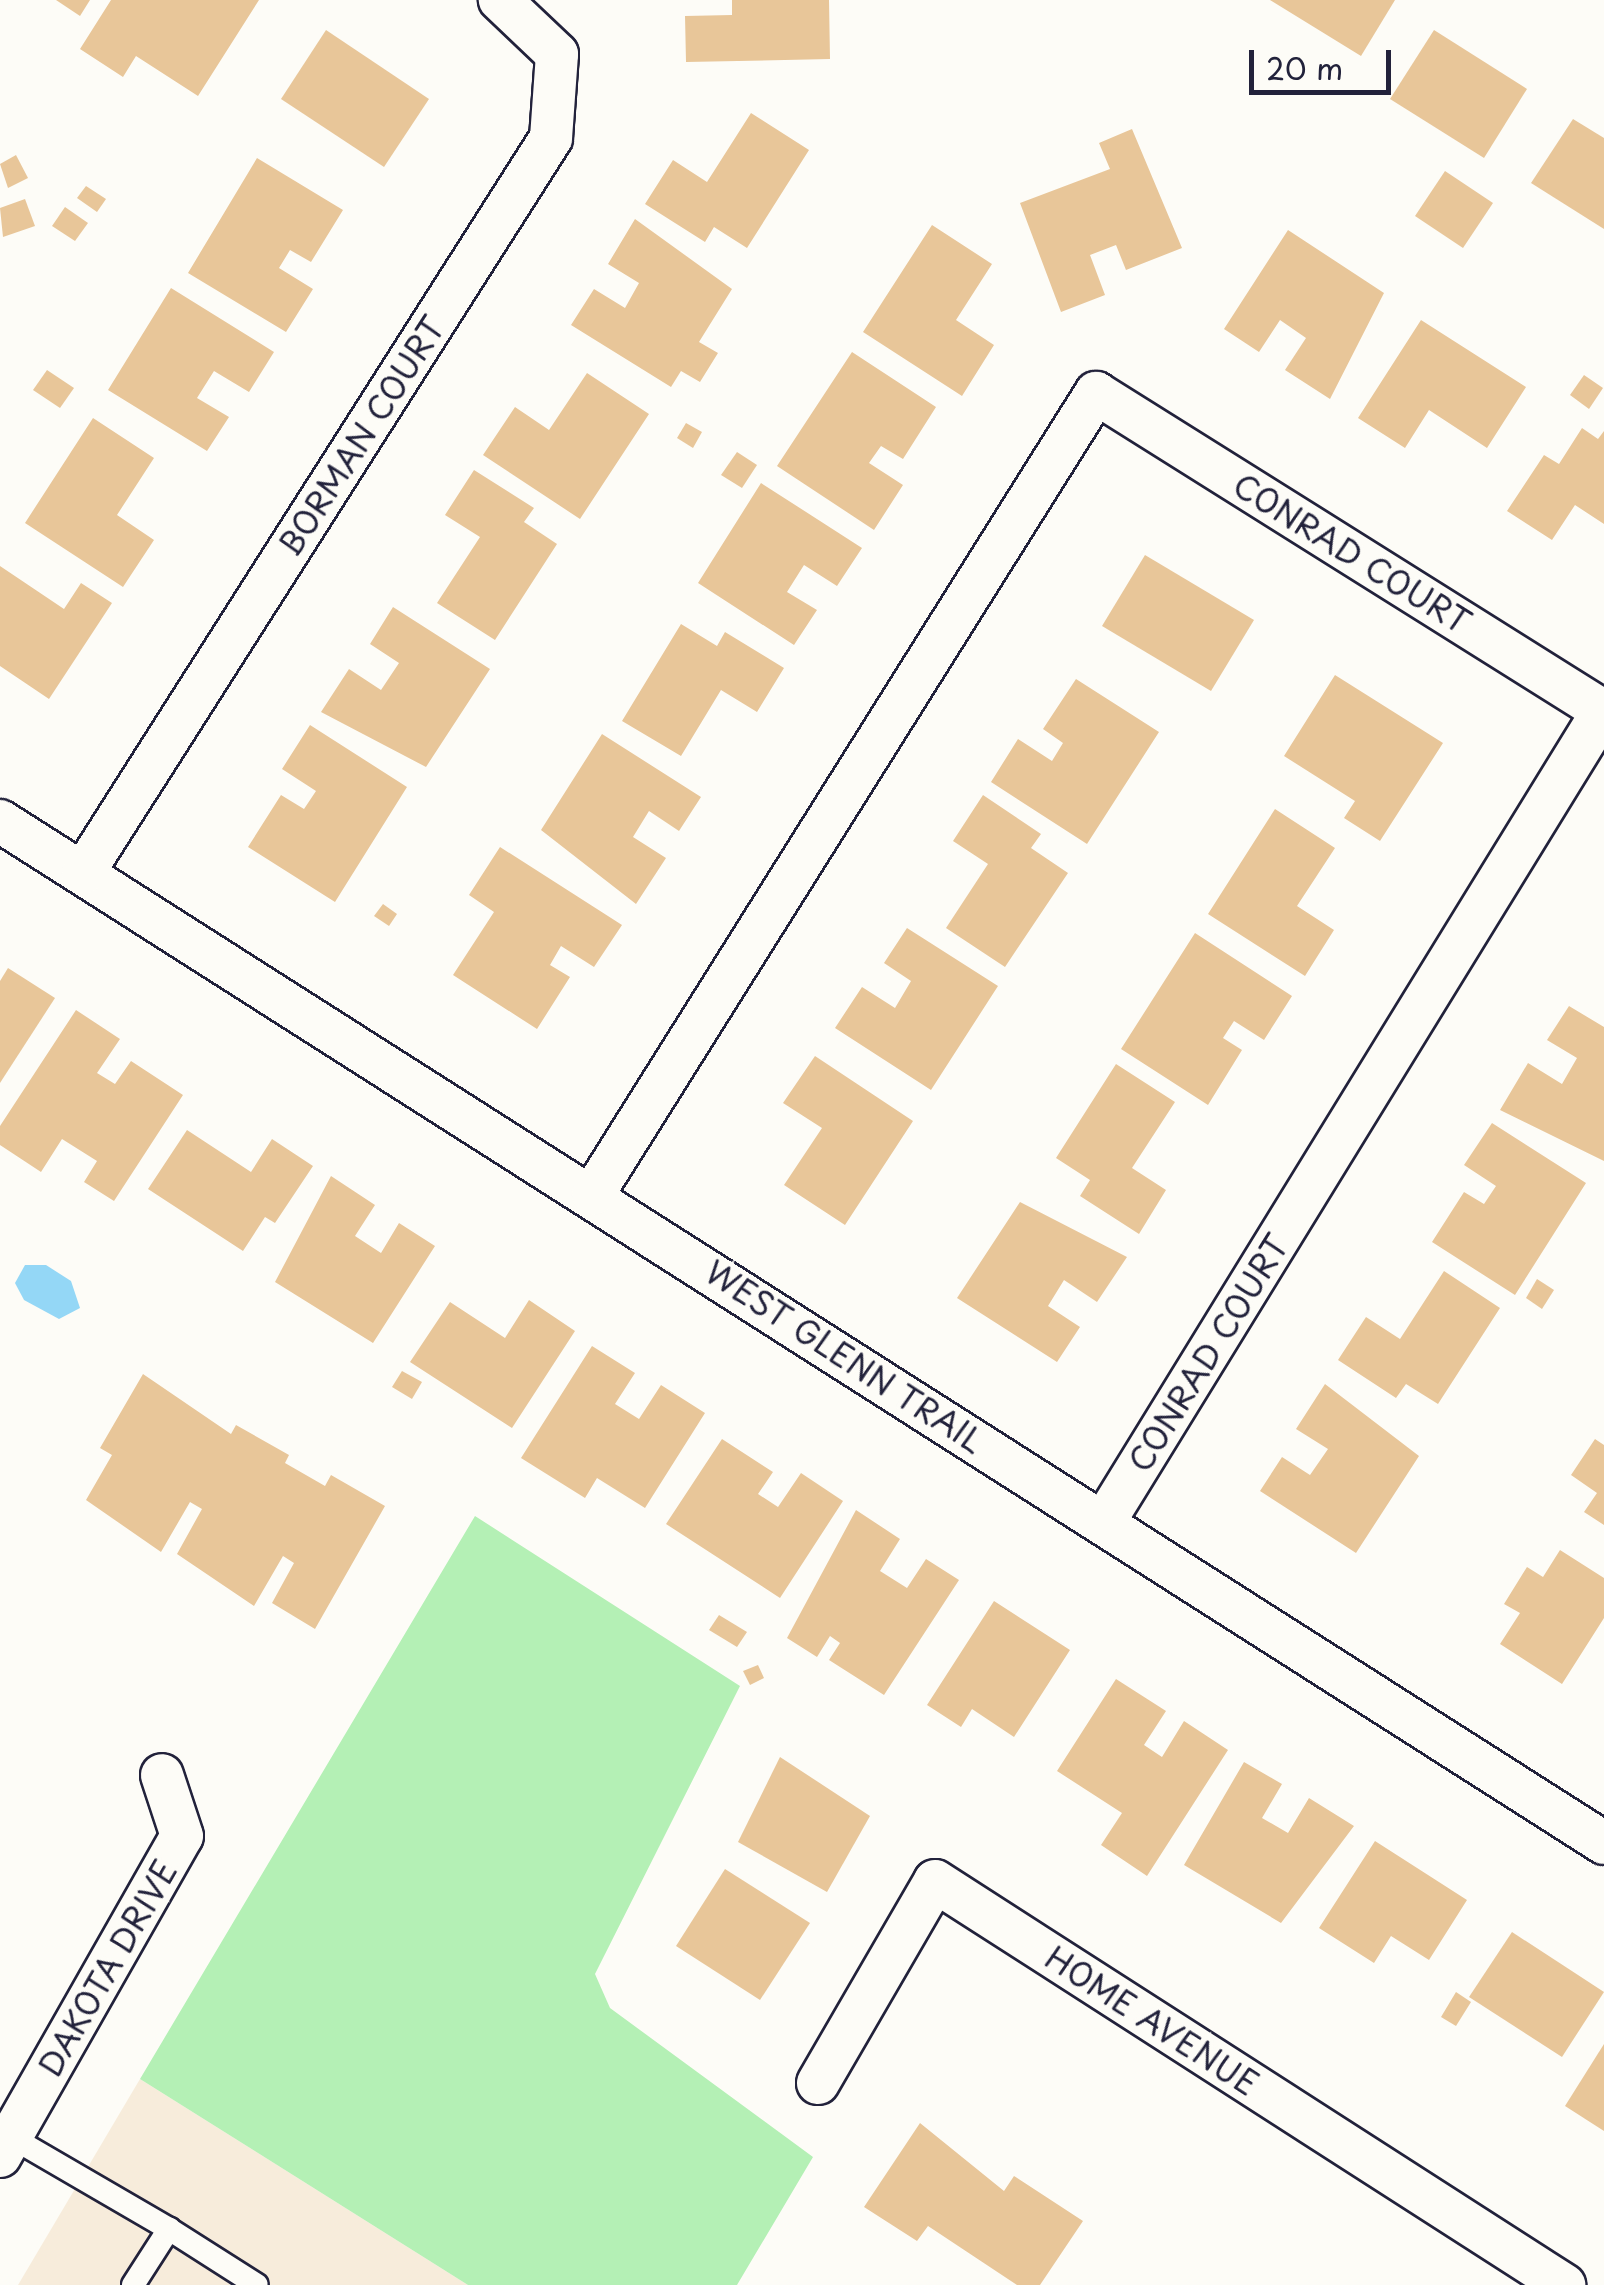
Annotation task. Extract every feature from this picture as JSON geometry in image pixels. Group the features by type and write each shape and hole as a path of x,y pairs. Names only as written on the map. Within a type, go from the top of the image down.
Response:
{"street":[{"name":"BORMAN COURT","path":"83,872 551,138 557,54 500,0"},
{"name":"CONRAD COURT","path":"593,1194 1096,393 1603,711 1104,1522"},
{"name":"WEST GLENN TRAIL","path":"0,821 593,1194 1604,1843"},
{"name":"DAKOTA DRIVE","path":"5,2146 182,1836 162,1776"},
{"name":"HOME AVENUE","path":"818,2083 936,1881 1564,2285"}],"lane":[{"path":"5,2146 169,2229 257,2285"},
{"path":"133,2285 169,2229"}],"shaded area":[{"path":"140,2079 468,2285 18,2285"}],"green space":[{"path":"475,1516 740,1686 595,1974 610,2008 813,2157 737,2285 468,2285 140,2079"}],"water":[{"path":"25,1265 46,1265 71,1281 80,1308 59,1319 24,1300 15,1283"}],"building":[{"path":"56,0 90,0 80,16"},
{"path":"111,0 259,0 198,96 136,56 123,77 80,49"},
{"path":"732,0 829,0 830,59 686,62 685,16 732,15"},
{"path":"1270,0 1395,0 1361,56"},
{"path":"326,30 429,99 384,167 281,99"},
{"path":"1434,30 1527,89 1484,158 1390,99"},
{"path":"751,113 809,150 747,248 714,227 705,242 645,204 673,160 707,182"},
{"path":"1573,119 1604,138 1604,229 1531,183"},
{"path":"1132,129 1182,248 1126,270 1116,245 1090,255 1105,295 1061,312 1020,203 1110,169 1099,143"},
{"path":"16,155 28,178 8,188 0,164"},
{"path":"257,158 343,210 311,262 290,250 279,268 313,289 286,332 188,273"},
{"path":"1445,171 1493,203 1463,248 1415,216"},
{"path":"86,186 106,199 97,212 77,198"},
{"path":"25,199 35,226 3,237 0,208"},
{"path":"65,207 88,223 75,241 52,226"},
{"path":"635,219 732,289 699,342 718,353 700,382 681,371 671,387 571,325 594,289 625,308 639,283 608,264"},
{"path":"932,225 992,264 956,320 994,345 962,396 863,332"},
{"path":"1288,230 1384,293 1330,399 1285,370 1306,338 1280,320 1259,352 1224,329"},
{"path":"171,288 274,352 249,392 214,371 197,398 229,417 207,451 108,390"},
{"path":"1421,320 1526,387 1487,448 1429,410 1405,448 1358,418"},
{"path":"852,352 936,407 903,459 881,446 869,463 903,485 874,530 777,466"},
{"path":"47,370 74,388 60,408 33,390"},
{"path":"587,373 649,414 580,519 483,455 515,407 549,430"},
{"path":"1584,375 1603,388 1589,409 1570,395"},
{"path":"93,418 154,458 117,515 154,540 123,587 25,523"},
{"path":"686,423 702,432 693,448 677,438"},
{"path":"1582,428 1598,439 1604,431 1604,524 1575,505 1552,540 1507,511 1544,455 1559,464"},
{"path":"737,452 757,465 742,488 721,475"},
{"path":"474,470 534,508 524,522 557,544 495,640 437,603 480,537 445,515"},
{"path":"761,483 862,548 837,586 804,565 787,592 817,610 794,645 698,583"},
{"path":"1145,555 1254,620 1211,691 1102,626"},
{"path":"0,566 64,609 81,583 112,603 49,699 0,666"},
{"path":"393,607 490,669 426,767 321,712 349,669 381,690 399,663 370,644"},
{"path":"681,624 717,646 725,632 784,668 757,712 721,690 681,756 622,721"},
{"path":"1335,675 1443,743 1380,841 1344,818 1355,801 1284,756"},
{"path":"1076,679 1159,732 1087,844 991,782 1018,739 1052,761 1063,743 1043,729"},
{"path":"310,725 407,787 335,902 248,847 281,795 304,809 316,791 282,769"},
{"path":"602,734 701,797 679,831 649,811 633,837 666,858 636,904 541,830"},
{"path":"983,795 1041,834 1031,848 1068,873 1005,967 946,928 988,864 953,841"},
{"path":"1275,809 1335,848 1297,906 1334,930 1305,976 1208,914"},
{"path":"500,847 622,925 594,967 561,946 550,965 570,977 537,1029 453,975 494,912 469,895"},
{"path":"383,904 397,914 389,926 374,916"},
{"path":"907,928 998,986 931,1090 835,1028 862,987 895,1008 911,981 884,963"},
{"path":"1195,933 1292,996 1264,1040 1234,1021 1223,1038 1242,1050 1208,1105 1121,1049"},
{"path":"8,968 55,998 0,1083 0,981"},
{"path":"1569,1006 1604,1027 1604,1161 1500,1110 1528,1063 1562,1084 1577,1058 1547,1040"},
{"path":"76,1010 120,1039 97,1073 115,1084 131,1061 183,1095 114,1201 84,1182 97,1161 62,1139 41,1172 0,1145 0,1126"},
{"path":"815,1056 913,1121 845,1225 784,1185 822,1128 783,1103"},
{"path":"1116,1064 1175,1102 1132,1168 1166,1190 1139,1234 1080,1196 1090,1180 1056,1158"},
{"path":"1492,1123 1586,1183 1515,1295 1432,1242 1464,1192 1484,1204 1496,1186 1464,1165"},
{"path":"187,1130 251,1172 272,1139 313,1166 275,1223 265,1217 243,1251 148,1189"},
{"path":"331,1176 375,1205 355,1236 381,1253 399,1223 435,1246 373,1343 275,1282"},
{"path":"1020,1202 1127,1257 1097,1302 1064,1280 1048,1306 1080,1327 1057,1362 957,1298"},
{"path":"1444,1271 1500,1308 1438,1404 1406,1384 1396,1398 1338,1360 1366,1317 1400,1339"},
{"path":"1537,1279 1554,1290 1542,1309 1526,1298"},
{"path":"529,1300 575,1331 512,1428 410,1362 450,1302 505,1338"},
{"path":"592,1346 635,1373 615,1404 639,1419 661,1385 705,1413 645,1508 597,1478 585,1498 521,1458"},
{"path":"402,1371 422,1382 412,1399 392,1387"},
{"path":"143,1374 231,1434 236,1425 289,1455 285,1463 325,1486 331,1475 385,1506 315,1629 272,1603 294,1563 283,1556 254,1606 177,1554 202,1509 190,1502 161,1552 86,1500 112,1455 100,1448"},
{"path":"1325,1384 1419,1456 1356,1553 1260,1491 1282,1457 1310,1475 1328,1449 1296,1429"},
{"path":"722,1439 773,1472 758,1494 778,1507 801,1473 843,1501 780,1598 666,1524"},
{"path":"1595,1439 1604,1445 1604,1525 1584,1512 1597,1493 1571,1475"},
{"path":"856,1510 900,1539 880,1571 907,1588 926,1559 959,1580 884,1695 829,1660 840,1643 830,1636 817,1657 787,1638"},
{"path":"1560,1550 1604,1578 1604,1618 1562,1684 1500,1644 1520,1613 1504,1604 1527,1567 1543,1577"},
{"path":"994,1601 1070,1650 1014,1737 972,1709 961,1727 927,1705"},
{"path":"719,1615 747,1632 737,1647 709,1630"},
{"path":"758,1665 764,1678 750,1685 743,1671"},
{"path":"1116,1679 1166,1711 1144,1745 1162,1757 1184,1721 1228,1750 1147,1876 1101,1845 1122,1813 1057,1771"},
{"path":"780,1757 870,1816 827,1892 738,1842"},
{"path":"1244,1762 1282,1784 1262,1818 1288,1833 1309,1798 1354,1826 1281,1923 1184,1865"},
{"path":"1375,1841 1467,1900 1429,1960 1391,1936 1374,1963 1319,1928"},
{"path":"725,1869 810,1923 760,2000 676,1946"},
{"path":"1512,1932 1604,1992 1562,2057 1469,1997"},
{"path":"1456,1992 1471,2002 1456,2026 1441,2017"},
{"path":"1604,2044 1604,2131 1565,2106"},
{"path":"920,2123 1004,2191 1014,2176 1083,2221 1040,2285 1017,2285 928,2226 917,2241 864,2207"}]}
